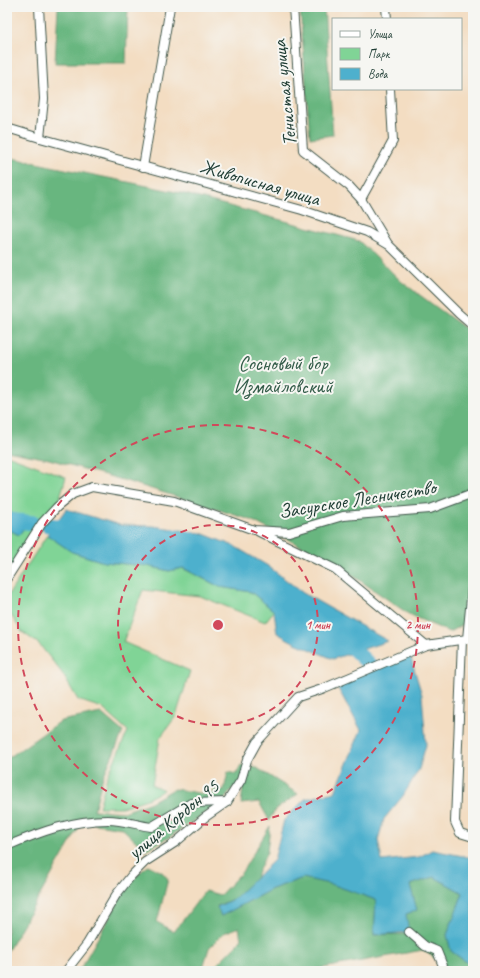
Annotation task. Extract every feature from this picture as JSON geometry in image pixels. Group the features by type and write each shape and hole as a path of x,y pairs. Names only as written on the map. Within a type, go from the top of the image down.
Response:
{"street":[{"path":"39,7 44,99 40,138"},
{"path":"143,167 170,7"},
{"name":"Тенистая улица","path":"293,7 303,150 348,186 361,199 388,245"},
{"path":"386,7 387,18"},
{"path":"361,199 393,141 390,90"},
{"name":"Живописная улица","path":"7,128 302,210 367,232 388,245 473,326"},
{"name":"Засурское Лесничество","path":"7,578 42,523 57,507 73,494 92,487 174,501 254,530 289,532 343,516 430,509 473,493"},
{"path":"254,530 335,569 426,645"},
{"path":"473,577 455,822 460,833 473,837"},
{"name":"улица Кордон 95","path":"66,971 87,944 116,895 131,876 145,862 176,842 204,818 227,802 241,780 247,760 257,742 298,697 426,645 468,640"},
{"path":"7,846 75,822 109,820 151,827 191,802 227,802"},
{"path":"409,932 425,946 437,951 445,971"}],"green space":[{"path":"58,7 128,7 126,63 55,63"},
{"path":"300,7 324,7 333,135 310,138"},
{"name":"Сосновый бор Измайловский","path":"7,157 181,193 359,241 402,282 473,334 473,619 449,632 410,615 339,566 251,520 49,459 7,451"},
{"path":"7,455 66,477 57,507 7,578 7,529 19,535 31,518 7,512"},
{"path":"47,535 72,552 104,562 148,566 169,571 182,568 220,587 251,592 274,611 265,622 200,596 143,590 123,642 190,671 176,716 160,738 152,785 164,790 147,799 122,807 99,807 107,777 128,731 102,708 78,700 62,673 39,644 22,632 7,609 7,597"},
{"path":"101,713 123,732 103,777 94,810 124,812 151,802 174,789 211,795 215,789 224,790 228,772 236,774 241,765 257,768 298,794 276,809 269,820 259,802 241,804 243,788 234,787 223,801 168,838 145,850 122,828 90,823 80,826 7,952 7,759 61,721"},
{"path":"270,826 267,852 254,881 235,898 217,906 221,916 272,889 303,878 334,885 376,900 374,935 406,934 406,914 416,910 410,885 434,877 463,893 447,935 451,951 473,967 473,971 453,971 423,950 317,969 317,971 214,971 216,965 241,940 239,927 224,933 209,948 202,971 79,971 129,883 148,865 162,872 168,879 157,922 174,932 205,891 220,895 242,872"}],"water":[{"path":"66,509 120,525 153,526 201,533 234,546 268,566 303,593 388,641 333,659 295,643 277,633 274,611 251,592 220,587 183,568 169,571 148,566 104,562 72,552 47,535"},
{"path":"7,512 31,518 19,535 7,529"},
{"path":"409,652 422,695 426,745 419,769 403,796 384,819 378,840 382,861 419,857 432,850 473,858 473,967 451,951 447,935 463,893 434,877 410,885 417,910 406,914 409,932 374,935 376,900 334,885 303,878 272,889 221,916 217,907 235,898 274,860 284,820 305,799 335,792 361,730 335,683"}],"waterway":[{"path":"7,520 34,523"},
{"path":"48,525 73,528"},
{"path":"341,637 384,679"}]}
